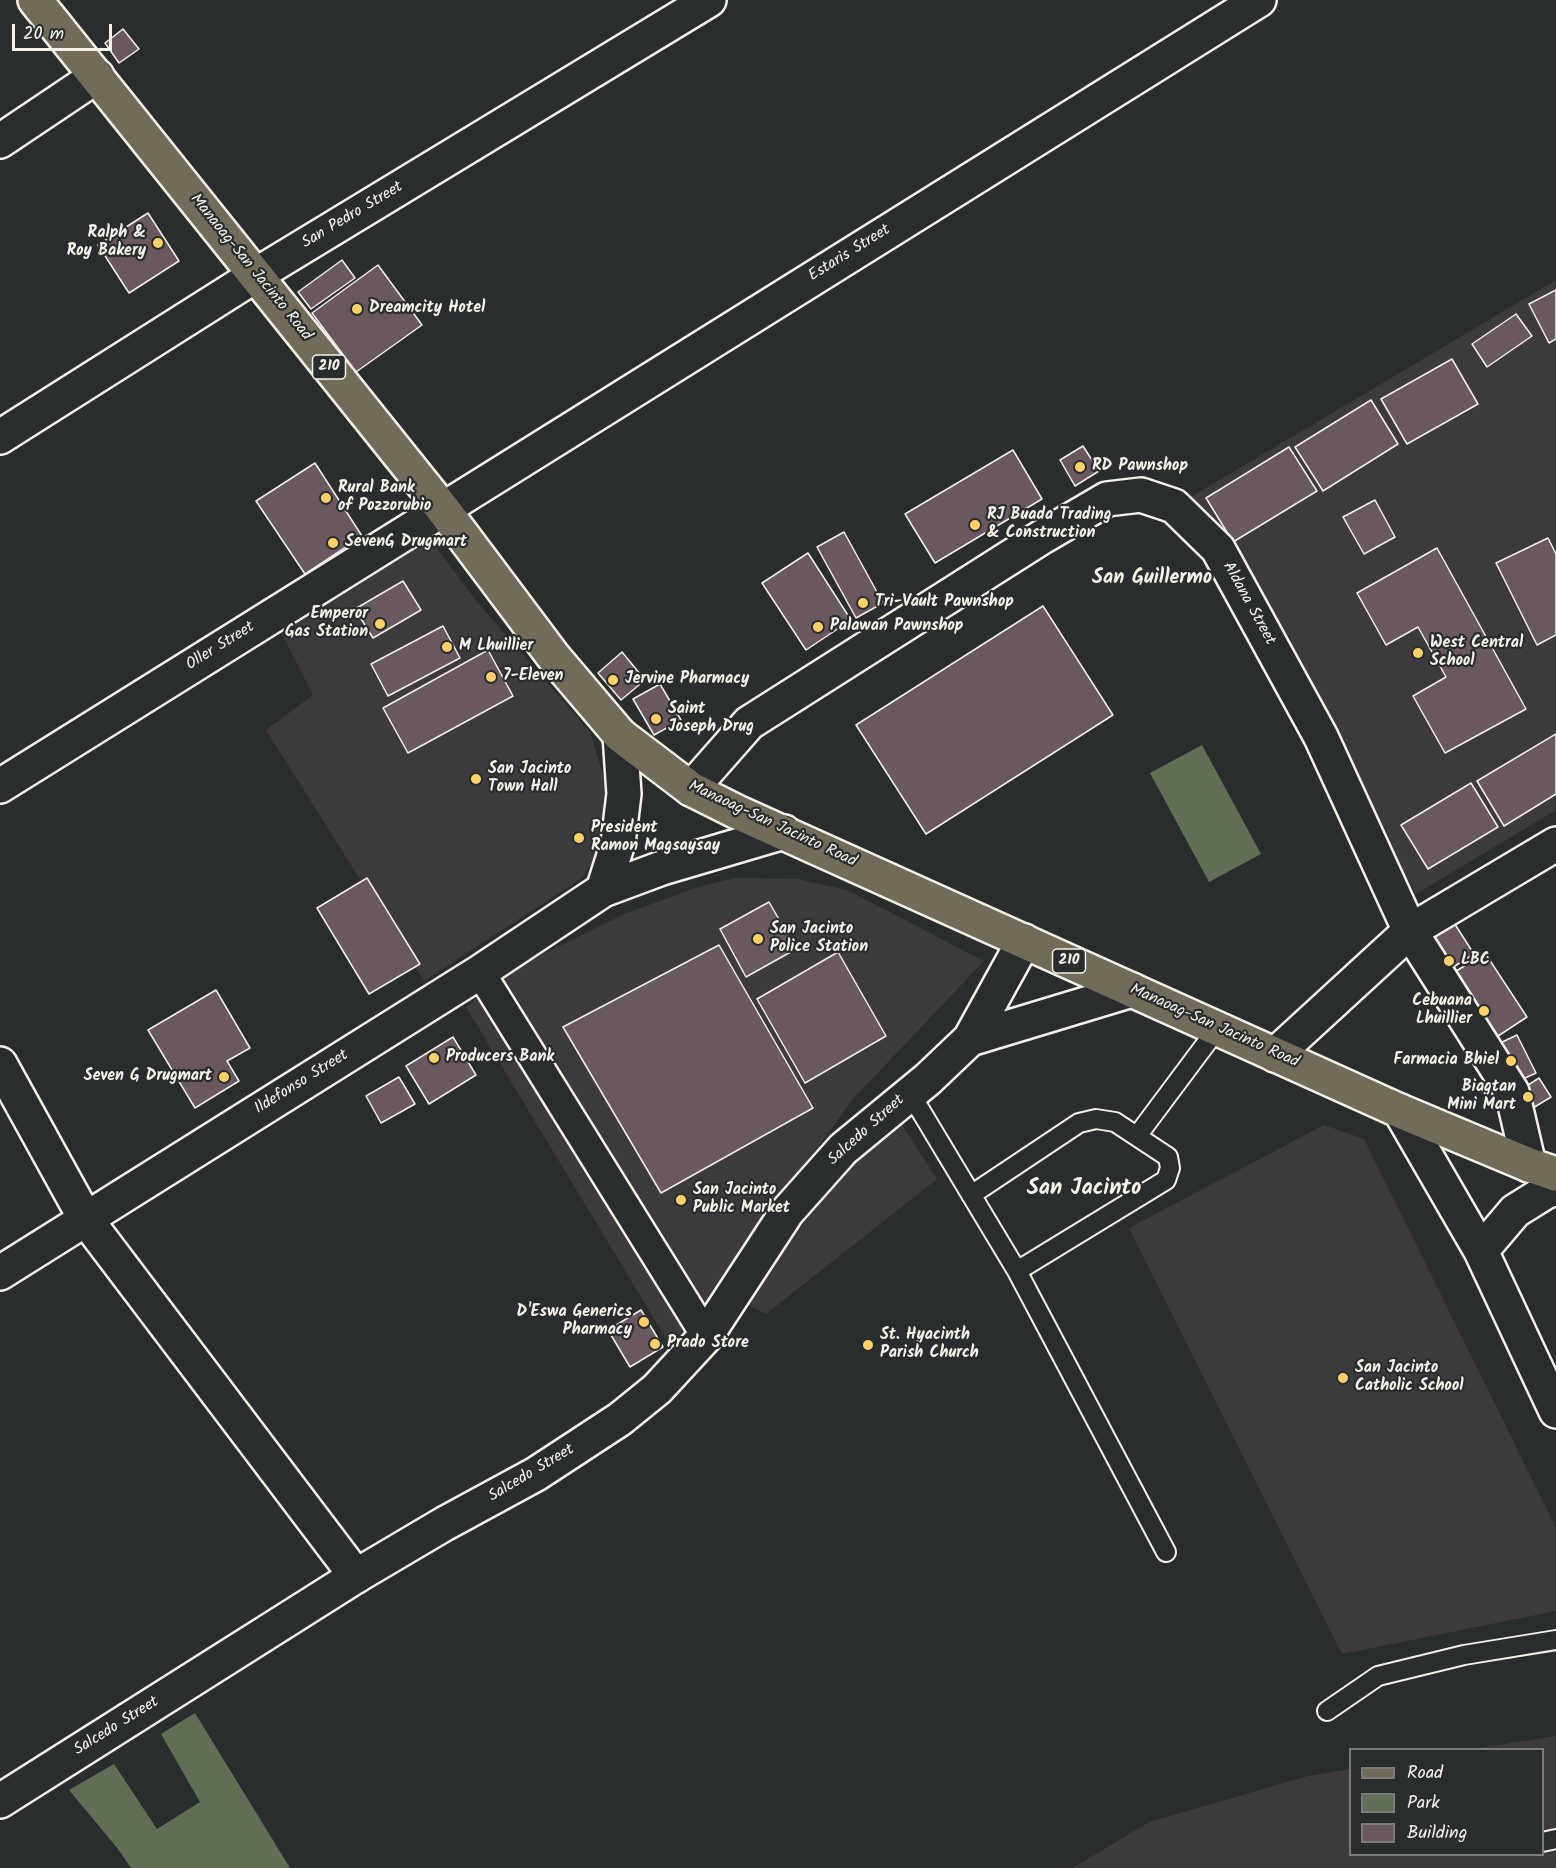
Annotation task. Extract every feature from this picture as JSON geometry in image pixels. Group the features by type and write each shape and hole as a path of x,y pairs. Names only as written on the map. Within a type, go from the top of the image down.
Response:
{"main road":[{"name":"Manaoag-San Jacinto Road","path":"46,3 97,76 442,508 553,656 620,735 691,789 737,812 1400,1111 1542,1169"}],"street":[{"name":"San Pedro Street","path":"0,437 256,275 709,0"},
{"name":"Estaris Street","path":"442,508 1259,0"},
{"path":"0,141 97,76"},
{"name":"Aldana Street","path":"691,789 749,723 1042,537 1107,499 1141,495 1174,507 1218,549 1321,737 1410,931 1512,1092 1542,1169"},
{"name":"Oller Street","path":"0,786 442,508"},
{"path":"603,890 618,843 624,794 620,735"},
{"name":"Ildefonso Street","path":"0,1273 480,972 603,890 662,868 784,832"},
{"path":"1275,1055 1410,931 1556,844"},
{"name":"Salcedo Street","path":"0,1801 356,1576 444,1524 536,1474 620,1419 657,1389 706,1336 788,1212 843,1149 928,1079 970,1039 1024,940"},
{"path":"480,972 706,1336"},
{"name":"Salcedo Street","path":"970,1039 1132,990"},
{"path":"0,1064 86,1218 356,1576"},
{"path":"1400,1111 1481,1251 1556,1411"},
{"path":"1481,1251 1515,1211 1547,1191 1556,1189"}],"lane":[{"path":"1137,1136 1217,1029"},
{"path":"910,1093 1017,1272 1166,1552"},
{"path":"971,1195 1078,1123 1096,1119 1115,1122 1168,1157 1170,1167 1166,1180 1017,1272"},
{"path":"1327,1711 1378,1676 1464,1655 1556,1640"}],"shaded area":[{"name":"West Central School","path":"1556,280 1556,810 1416,894 1191,497"},
{"path":"423,530 478,603 590,732 606,785 606,828 596,856 582,878 424,981 266,730 313,695 277,624"},
{"name":"San Jacinto Public Market","path":"736,878 797,879 847,890 984,961 852,1100 709,1300 670,1345 466,1007 512,969 627,913 701,886"},
{"path":"900,1122 937,1179 766,1314 747,1304 842,1168"},
{"name":"San Jacinto Catholic School","path":"1324,1125 1364,1139 1556,1528 1556,1611 1342,1654 1129,1228"},
{"path":"1556,1736 1556,1868 1073,1868 1149,1822 1308,1776 1349,1769 1349,1856 1544,1856 1544,1748 1478,1748"}],"green space":[{"path":"1202,745 1261,854 1209,882 1150,773"},
{"path":"195,1713 290,1868 131,1868 69,1790 114,1764 157,1829 200,1802 161,1734"}],"building":[{"path":"123,29 139,49 119,63 105,43"},
{"path":"148,213 179,261 129,293 98,245"},
{"path":"342,260 355,278 311,309 298,292"},
{"path":"378,265 422,325 356,372 312,313"},
{"path":"1556,290 1556,339 1549,343 1529,304"},
{"path":"1516,314 1532,336 1487,367 1472,344"},
{"path":"1452,359 1478,404 1407,444 1381,399"},
{"path":"1371,400 1398,444 1323,491 1295,447"},
{"path":"1083,446 1099,471 1075,486 1060,460"},
{"path":"1289,447 1317,491 1233,542 1206,498"},
{"path":"1013,450 1042,499 935,563 905,514"},
{"path":"315,463 362,536 305,574 256,501"},
{"path":"1375,500 1395,537 1364,554 1343,517"},
{"path":"844,532 883,603 856,618 817,547"},
{"path":"1548,538 1556,554 1556,635 1537,645 1496,563"},
{"path":"1437,548 1526,709 1445,753 1413,696 1446,677 1418,627 1386,645 1357,593"},
{"path":"808,553 851,620 806,650 762,583"},
{"name":"Emperor Gas Station","path":"403,581 421,610 373,638 355,609"},
{"path":"1043,606 1113,715 926,834 856,725"},
{"path":"443,626 460,658 388,696 371,664"},
{"path":"488,650 513,696 408,753 383,708"},
{"path":"622,652 645,680 621,700 598,673"},
{"path":"660,684 681,720 654,735 633,699"},
{"path":"1556,734 1556,794 1504,826 1477,781"},
{"path":"1471,783 1498,827 1428,869 1401,825"},
{"path":"367,878 420,964 369,994 317,908"},
{"name":"San Jacinto Police Station","path":"769,902 796,949 746,977 720,929"},
{"path":"1449,915 1474,954 1447,971 1422,932"},
{"path":"719,945 813,1108 661,1193 563,1027"},
{"path":"838,952 886,1036 805,1083 757,999"},
{"path":"1485,953 1527,1017 1492,1040 1450,975"},
{"path":"216,990 250,1048 227,1061 239,1081 195,1108 148,1030"},
{"path":"1517,1035 1536,1073 1512,1084 1494,1046"},
{"path":"453,1037 476,1075 429,1104 406,1066"},
{"path":"399,1077 415,1104 381,1123 366,1096"},
{"path":"1539,1078 1551,1097 1528,1111 1516,1093"},
{"path":"641,1310 663,1347 630,1367 608,1330"}],"place":[{"name":"Ralph & Roy Bakery","path":"158,243"},
{"name":"Dreamcity Hotel","path":"357,309"},
{"name":"RD Pawnshop","path":"1080,467"},
{"name":"Rural Bank of Pozzorubio","path":"326,498"},
{"name":"RJ Buada Trading & Construction","path":"975,525"},
{"name":"SevenG Drugmart","path":"333,543"},
{"name":"Tri-Vault Pawnshop","path":"863,603"},
{"name":"Emperor Gas Station","path":"380,624"},
{"name":"Palawan Pawnshop","path":"818,627"},
{"name":"M Lhuillier","path":"447,647"},
{"name":"West Central School","path":"1418,653"},
{"name":"7-Eleven","path":"491,677"},
{"name":"Jervine Pharmacy","path":"613,680"},
{"name":"Saint Joseph Drug","path":"656,719"},
{"name":"San Jacinto Town Hall","path":"476,779"},
{"name":"President Ramon Magsaysay","path":"579,838"},
{"name":"San Jacinto Police Station","path":"758,939"},
{"name":"LBC","path":"1449,961"},
{"name":"Cebuana Lhuillier","path":"1484,1011"},
{"name":"Producers Bank","path":"434,1058"},
{"name":"Farmacia Bhiel","path":"1511,1061"},
{"name":"Seven G Drugmart","path":"224,1077"},
{"name":"Biagtan Mini Mart","path":"1528,1097"},
{"name":"San Jacinto Public Market","path":"681,1200"},
{"name":"D'Eswa Generics Pharmacy","path":"644,1322"},
{"name":"Prado Store","path":"655,1344"},
{"name":"St. Hyacinth Parish Church","path":"868,1345"},
{"name":"San Jacinto Catholic School","path":"1343,1378"}],"district":[{"name":"San Guillermo","path":"1152,580"},
{"name":"San Jacinto","path":"1084,1190"}]}
